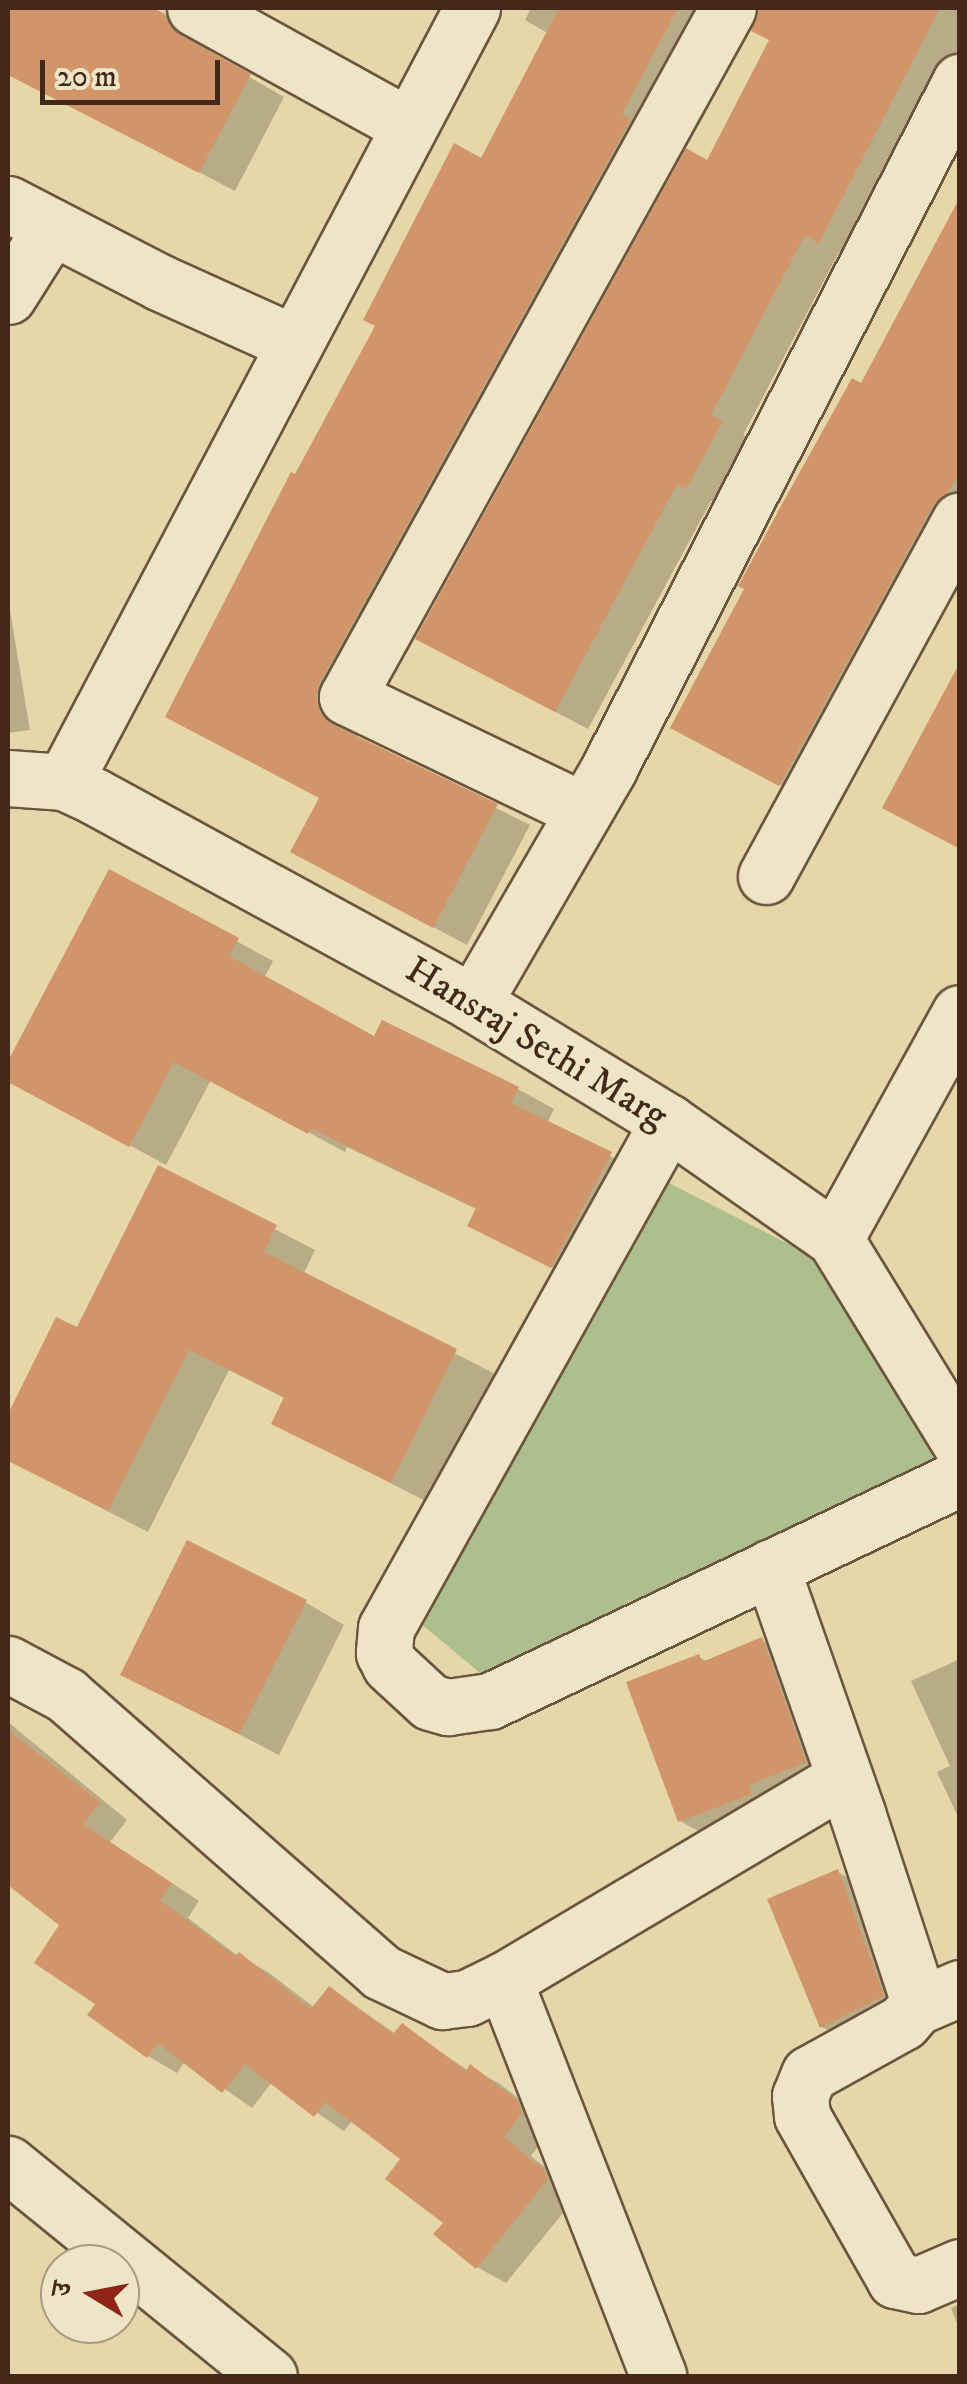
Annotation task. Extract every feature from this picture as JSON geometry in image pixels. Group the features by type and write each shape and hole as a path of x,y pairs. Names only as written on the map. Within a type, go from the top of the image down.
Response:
{"street":[{"path":"195,8 408,125"},
{"path":"64,782 472,8"},
{"path":"584,811 347,697 728,8"},
{"path":"473,1003 584,811 960,82"},
{"path":"8,296 30,216 294,343"},
{"path":"766,876 960,520"},
{"name":"Hansraj Sethi Marg","path":"8,778 64,782 473,1003 668,1122 835,1239 960,1443"},
{"path":"835,1239 960,1013"},
{"path":"668,1122 386,1628 384,1653 390,1665 430,1702 448,1708 490,1700 960,1478"},
{"path":"771,1567 918,2000 938,1997"},
{"path":"8,1664 66,1695 393,1980 433,2000 454,2002 504,1980 844,1778"},
{"path":"504,1980 658,2376"},
{"path":"938,1997 903,2022 808,2074 800,2096 802,2116 895,2280 918,2285 960,2267"},
{"path":"8,2164 269,2376"}],"green space":[{"path":"653,1175 834,1267 945,1481 630,1601 497,1687 414,1618"}],"building":[{"path":"8,8 153,8 165,14 180,35 251,74 199,173 8,75"},
{"path":"559,8 678,8 622,114 631,119 320,682 316,697 320,713 333,725 498,804 433,928 290,852 319,798 165,717 291,472 295,474 375,326 363,320 454,143 481,158"},
{"path":"759,8 940,8 819,243 805,235 711,415 723,421 686,489 677,484 555,712 415,639 686,148 707,160 769,40 751,31"},
{"path":"960,197 960,471 948,492 933,505 779,786 670,728 744,589 738,586 781,506 852,378 861,383"},
{"path":"960,662 960,849 882,808"},
{"path":"109,869 239,938 229,956 374,1036 382,1020 519,1087 511,1103 612,1152 551,1268 467,1226 476,1208 310,1128 308,1134 174,1062 129,1147 8,1082 8,1061"},
{"path":"158,1165 277,1225 264,1252 457,1349 391,1483 271,1424 284,1397 189,1350 108,1511 8,1461 8,1414 56,1317 77,1327"},
{"path":"187,1540 307,1600 239,1734 120,1675"},
{"path":"762,1637 806,1762 749,1785 752,1794 678,1822 626,1682 699,1654 702,1662"},
{"path":"8,1730 100,1802 83,1824 172,1883 160,1900 235,1956 239,1952 311,2009 329,1986 393,2034 402,2023 466,2071 470,2064 517,2100 522,2113 504,2137 544,2170 548,2179 476,2269 433,2234 443,2223 385,2179 400,2159 325,2102 314,2117 245,2064 222,2093 158,2043 147,2058 87,2015 95,2004 34,1963 59,1925 8,1885"},
{"path":"838,1869 884,1996 820,2028 767,1899"}]}
